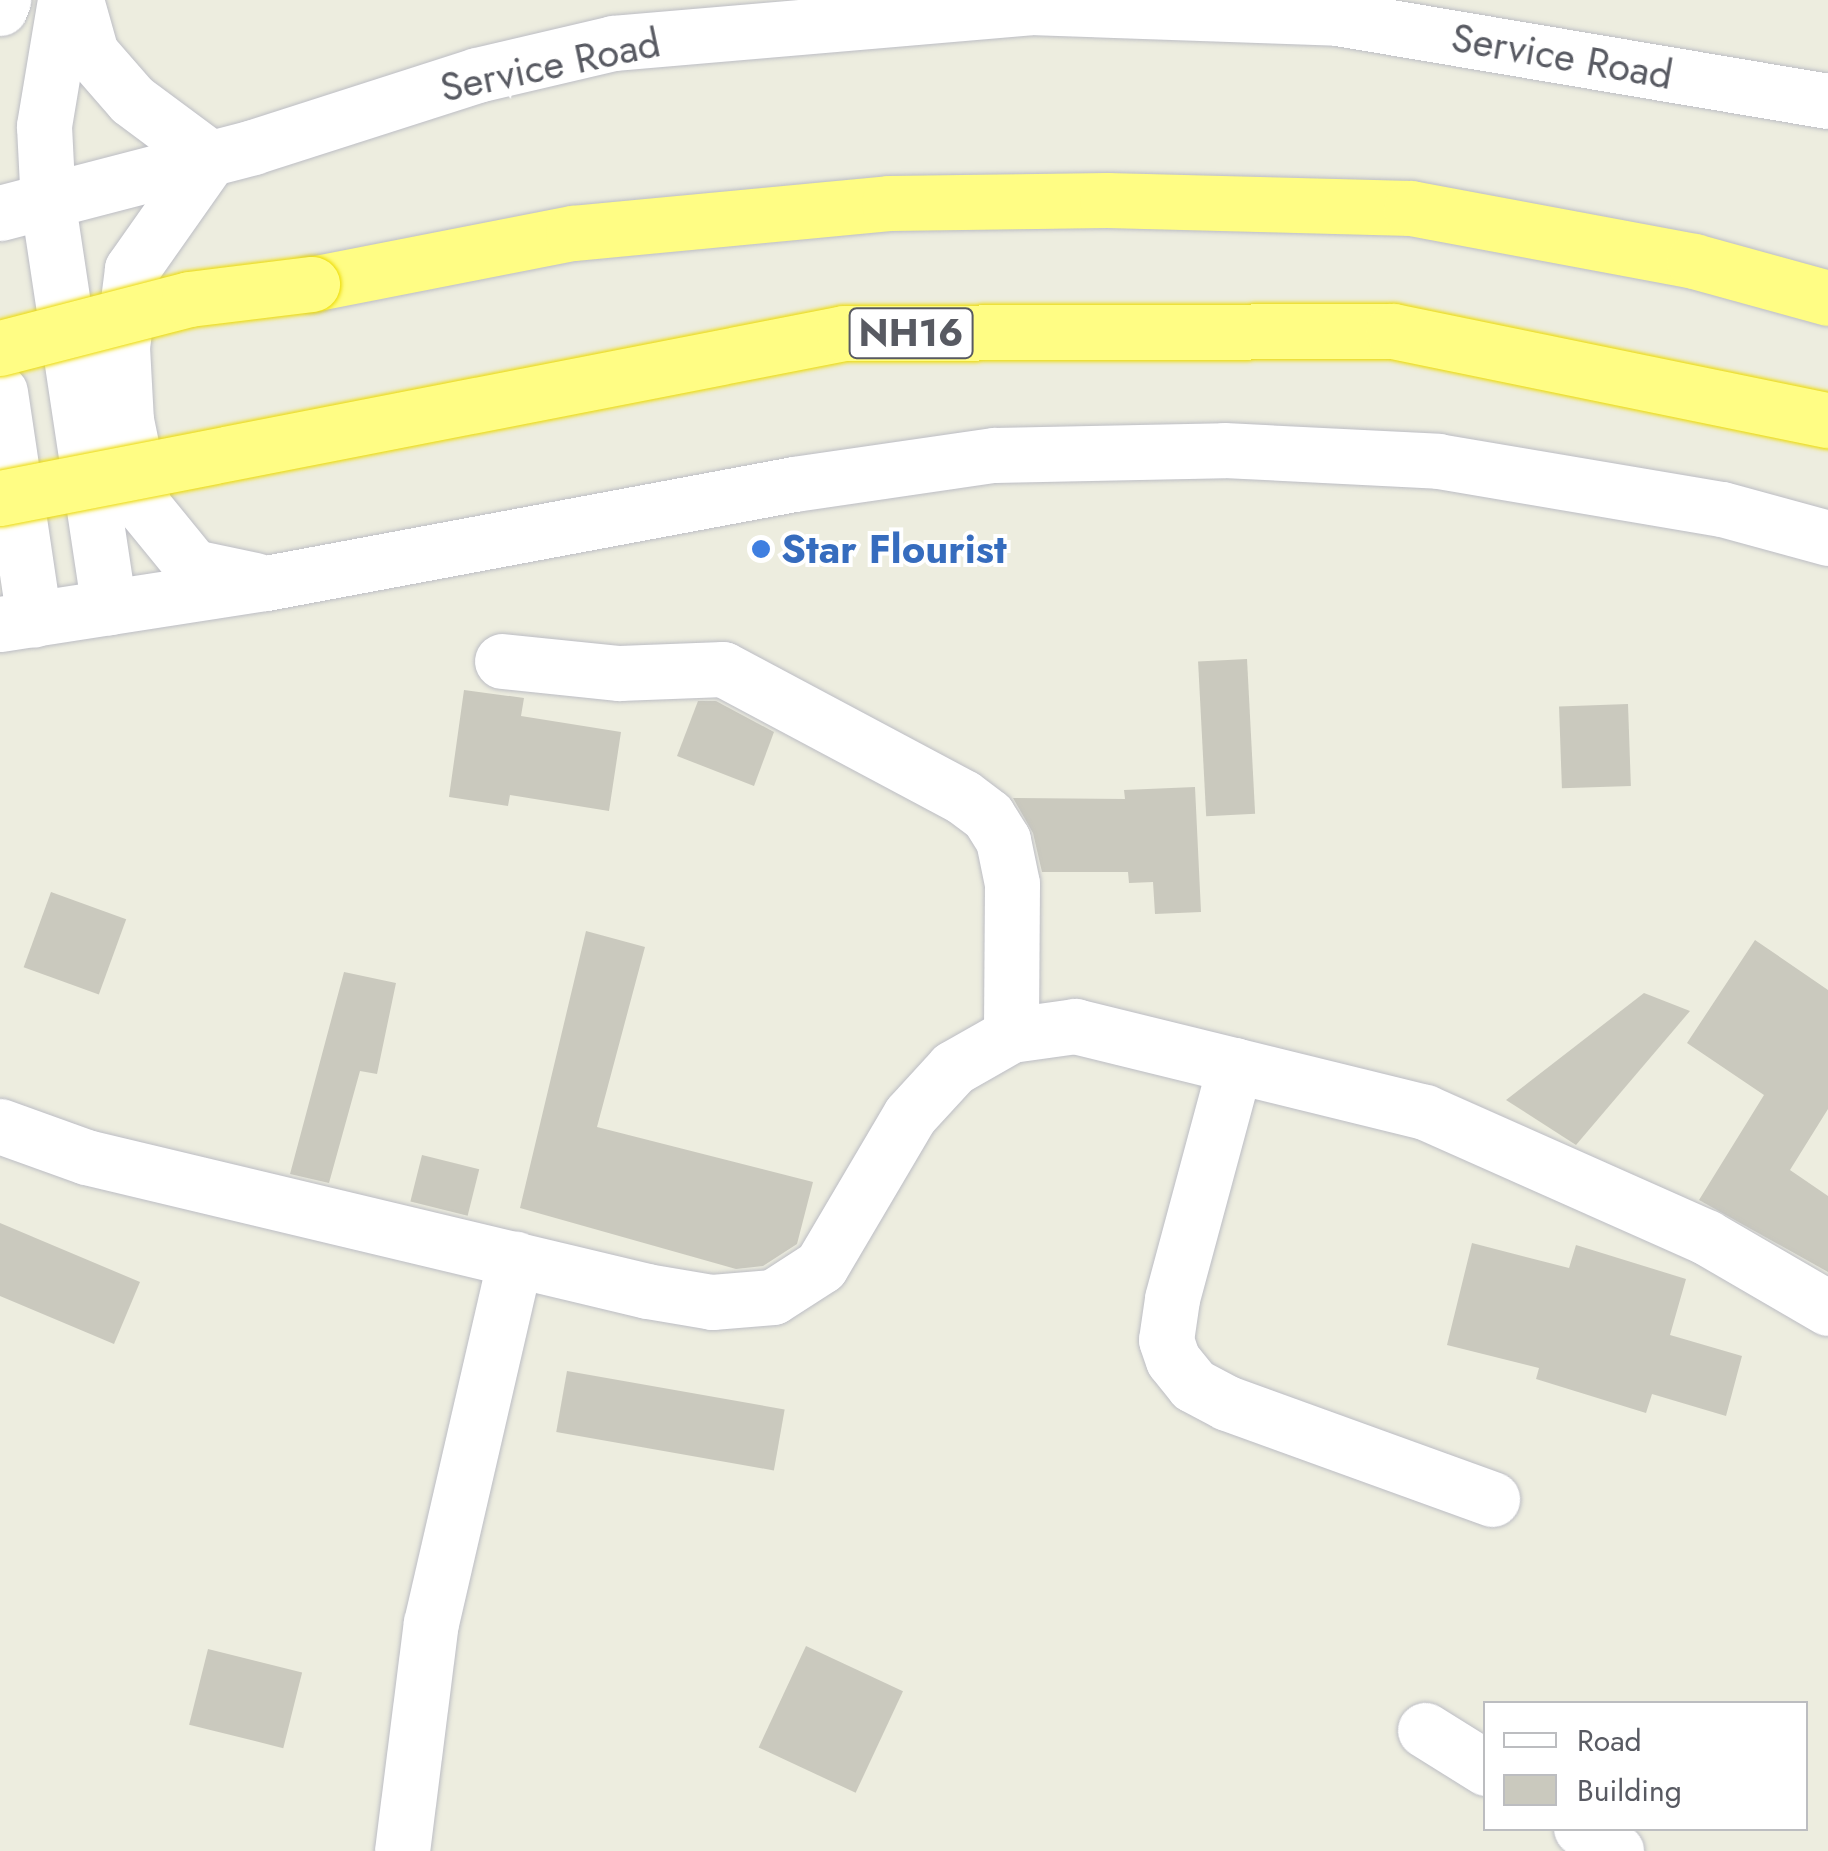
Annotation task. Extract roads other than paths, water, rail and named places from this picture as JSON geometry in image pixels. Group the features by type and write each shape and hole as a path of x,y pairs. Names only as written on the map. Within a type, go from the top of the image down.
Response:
{"highway":[{"path":"0,348 189,299 312,284 573,233 889,203 1107,200 1411,208 1694,261 1828,298"},
{"name":"NH16","path":"0,498 844,333 1393,331 1828,420"}],"street":[{"path":"0,8 4,0"},
{"path":"64,0 44,126 24,209 109,607"},
{"path":"76,0 91,53 132,100 210,158 132,270 122,347 126,420 144,507 193,567 266,583"},
{"name":"Service Road","path":"24,209 210,158 477,75 613,43 1029,7 1336,18 1828,101"},
{"path":"0,392 17,621 266,583 794,484 994,455 1224,450 1438,461 1722,509 1828,538"},
{"path":"502,661 619,673 723,670 963,797 988,816 1003,840 1012,884 1011,1036"},
{"path":"0,1126 86,1157 515,1259 712,1302 773,1297 821,1266 910,1115 952,1068 1011,1036 1075,1026 1425,1112 1552,1164 1706,1236 1828,1308"},
{"path":"1234,1065 1172,1298 1166,1340 1172,1360 1193,1385 1227,1402 1492,1499"},
{"path":"402,1851 431,1623 515,1259"},
{"path":"1425,1730 1483,1766"},
{"path":"1586,1831 1616,1851"}],"place":[{"name":"Star Flourist","path":"761,549"}]}
